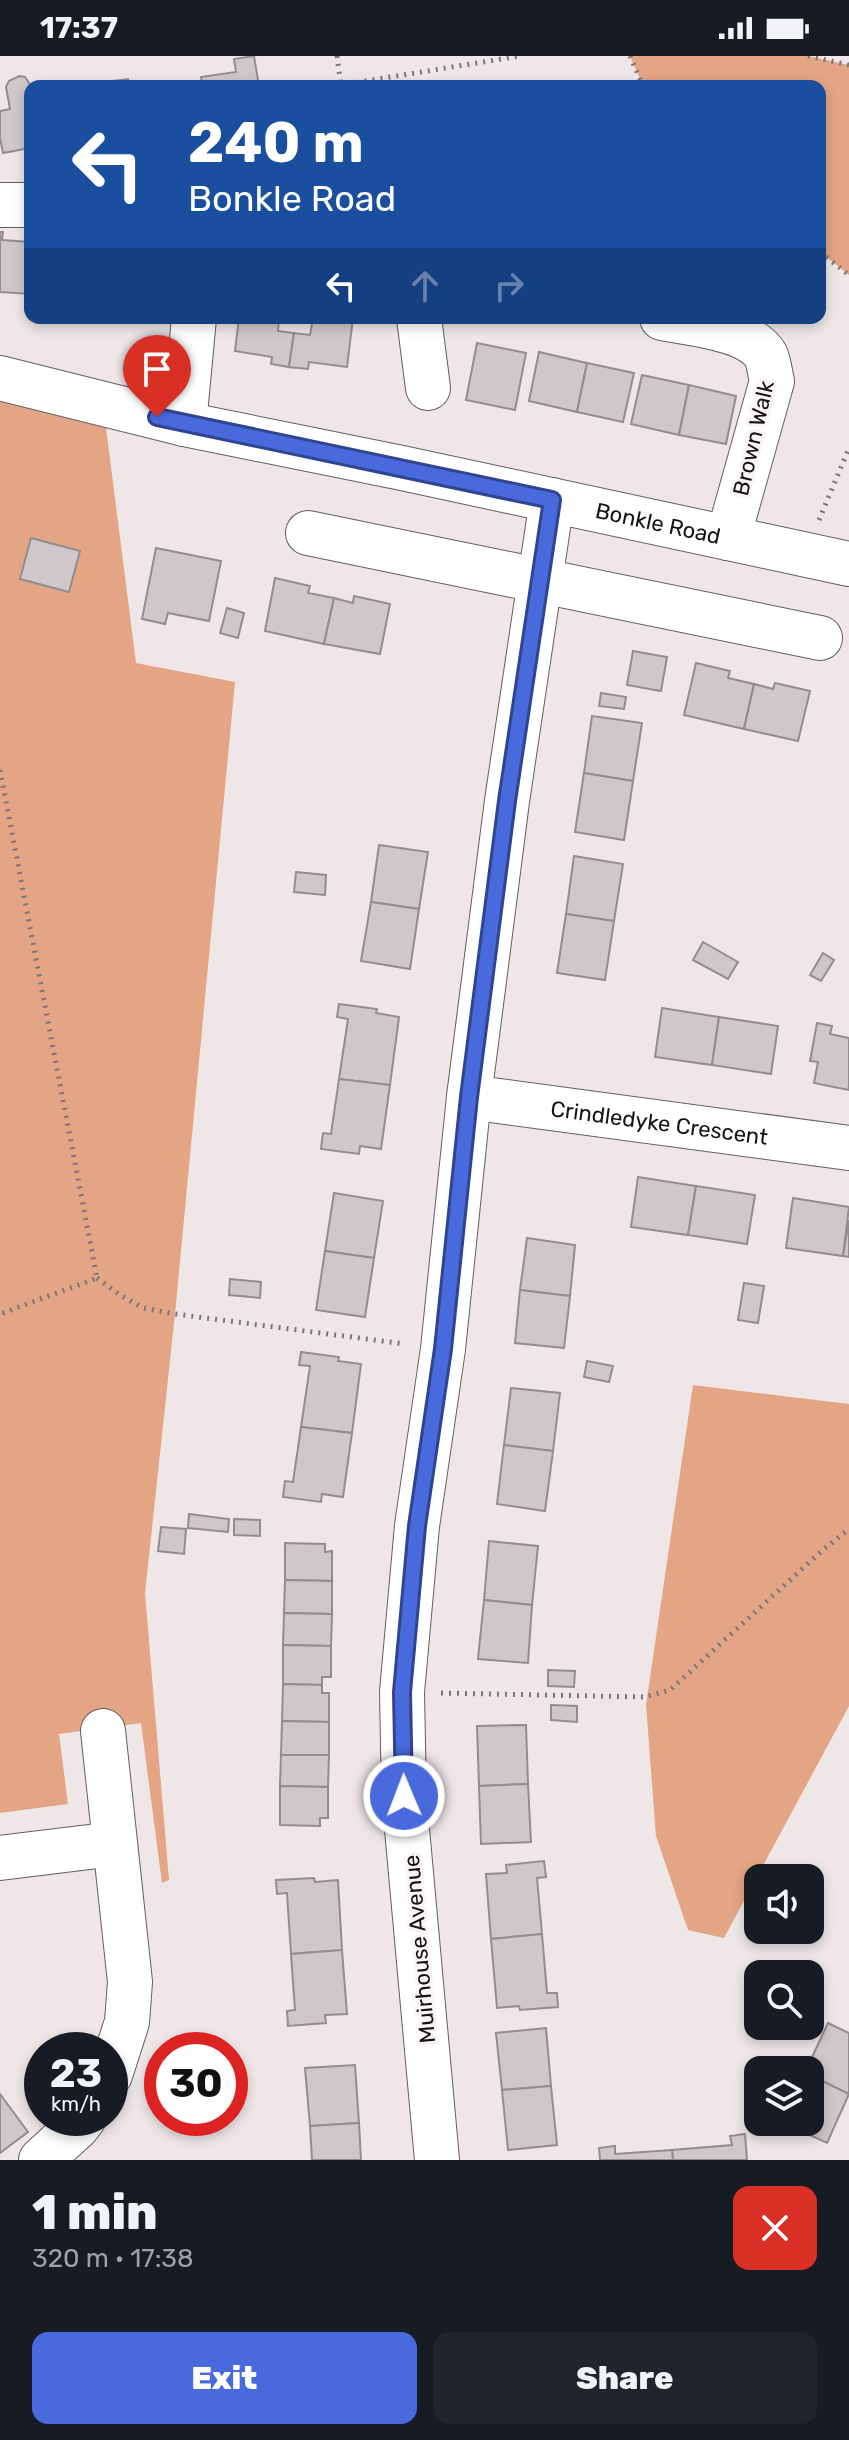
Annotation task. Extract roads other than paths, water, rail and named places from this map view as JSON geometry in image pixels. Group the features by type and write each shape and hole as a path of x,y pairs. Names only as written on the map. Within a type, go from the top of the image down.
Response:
{"street":[{"path":"0,205 24,205"},
{"path":"184,424 193,324"},
{"path":"420,324 428,388"},
{"name":"Brown Walk","path":"694,324 725,330 750,341 766,356 772,381 728,538"},
{"name":"Bonkle Road","path":"0,378 184,424 849,564"},
{"name":"Muirhouse Avenue","path":"437,2160 404,1796 402,1692 417,1526 443,1349 469,1097 507,801 552,500"},
{"path":"308,533 820,638"},
{"name":"Crindledyke Crescent","path":"469,1097 849,1148"},
{"path":"103,1731 130,1982 124,2032"},
{"path":"0,1858 114,1844"},
{"path":"41,2160 67,2136"}]}
